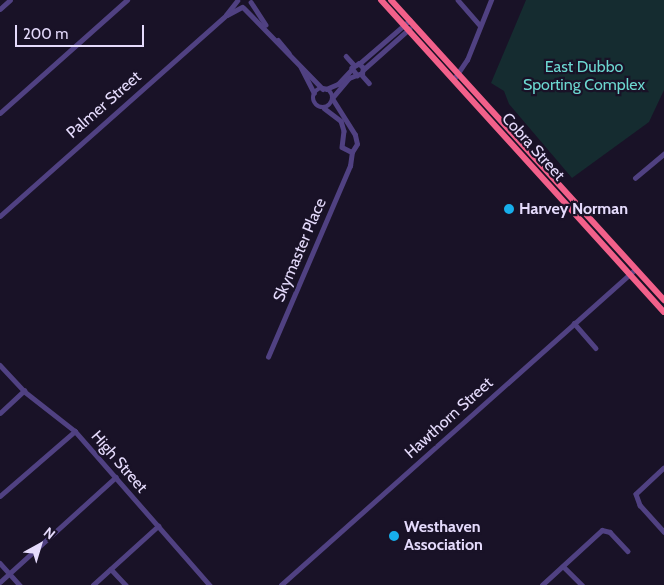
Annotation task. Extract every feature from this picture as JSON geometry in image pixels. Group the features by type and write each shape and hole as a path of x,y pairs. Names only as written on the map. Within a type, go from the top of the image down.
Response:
{"highway":[{"name":"Cobra Street","path":"381,0 454,79 628,275 664,312"},
{"name":"Cobra Street","path":"391,0 634,270 664,300"}],"street":[{"path":"0,9 10,0"},
{"path":"0,113 127,0"},
{"path":"458,0 480,25"},
{"path":"454,79 459,74 491,0"},
{"path":"237,1 278,40 299,64 311,84 316,106 324,108 341,122 344,131 342,146 352,152"},
{"name":"Palmer Street","path":"1,214 226,15 237,1"},
{"path":"251,1 269,31"},
{"name":"Palmer Street","path":"226,15 243,8 251,1"},
{"path":"324,108 340,86 361,73 412,22"},
{"path":"314,95 338,84 355,66 406,28"},
{"path":"346,56 369,83"},
{"name":"Skymaster Place","path":"268,357 350,166 352,152 357,144 355,134 333,98 299,64"},
{"path":"355,66 361,73"},
{"path":"635,178 664,154"},
{"name":"Hawthorn Street","path":"281,585 634,270"},
{"path":"574,323 596,348"},
{"name":"High Street","path":"0,365 24,391 75,431 210,585"},
{"path":"0,413 24,391"},
{"path":"0,496 75,431"},
{"path":"664,468 636,494 640,505 664,532"},
{"path":"0,582 116,478"},
{"path":"92,585 158,526"},
{"path":"542,585 602,530 610,532 628,551"},
{"path":"0,562 20,585"},
{"path":"563,566 582,585"},
{"path":"111,569 126,585"}],"green space":[{"name":"East Dubbo Sporting Complex","path":"526,0 664,0 664,90 649,122 572,178 509,104 504,91 491,83"}],"place":[{"name":"Harvey Norman","path":"509,209"},
{"name":"Westhaven Association","path":"394,536"}]}
